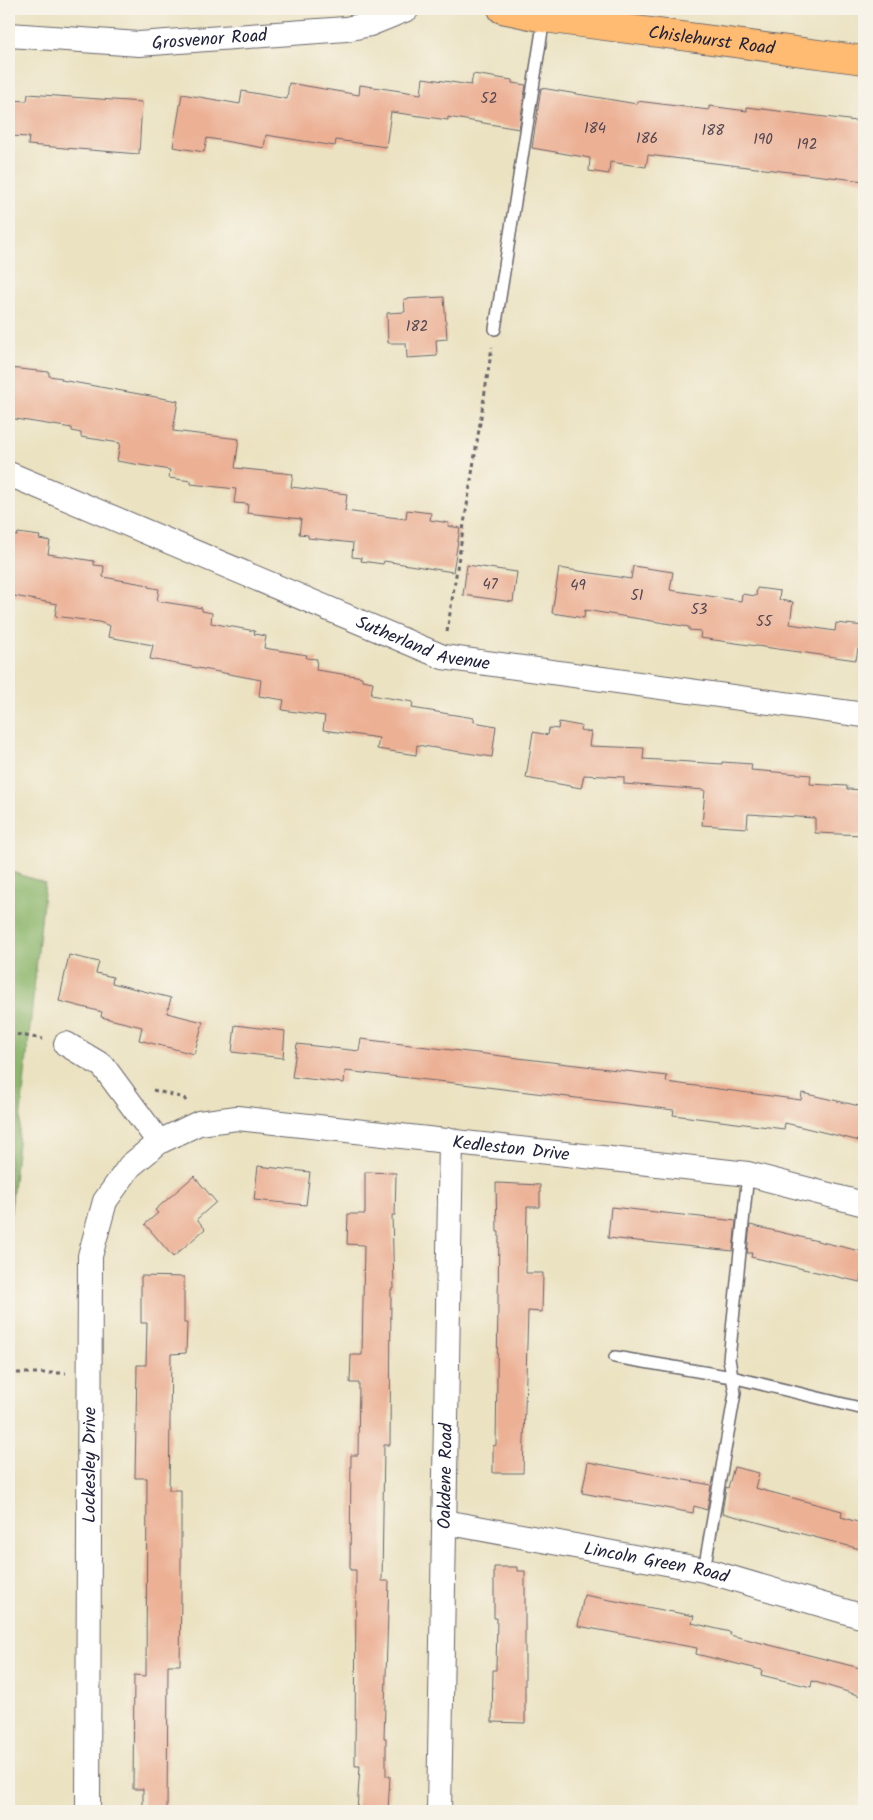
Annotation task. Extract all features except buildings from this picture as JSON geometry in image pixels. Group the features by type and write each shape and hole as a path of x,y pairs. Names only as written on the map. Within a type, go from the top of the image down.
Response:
{"main road":[{"name":"Chislehurst Road","path":"502,9 544,18 864,60"}],"street":[{"name":"Grosvenor Road","path":"9,35 149,43 346,29 370,24 407,9"},
{"name":"Sutherland Avenue","path":"9,474 443,657 864,715"},
{"path":"66,1044 103,1066 159,1142"},
{"name":"Kedleston Drive","path":"159,1142 199,1124 237,1118 748,1174 864,1204"},
{"name":"Oakdene Road","path":"439,1811 451,1140"},
{"name":"Lockesley Drive","path":"88,1811 90,1256 105,1201 130,1166 159,1142"},
{"name":"Lincoln Green Road","path":"445,1522 704,1570 864,1617"}],"lane":[{"path":"495,329 544,18"},
{"path":"704,1570 735,1393 729,1359 748,1174"},
{"path":"616,1357 732,1377 864,1409"}],"path":[{"path":"443,657 495,329"},
{"path":"9,1033 66,1044"},
{"path":"9,1373 89,1374"}],"green space":[{"path":"9,871 45,883 9,1229"}]}
